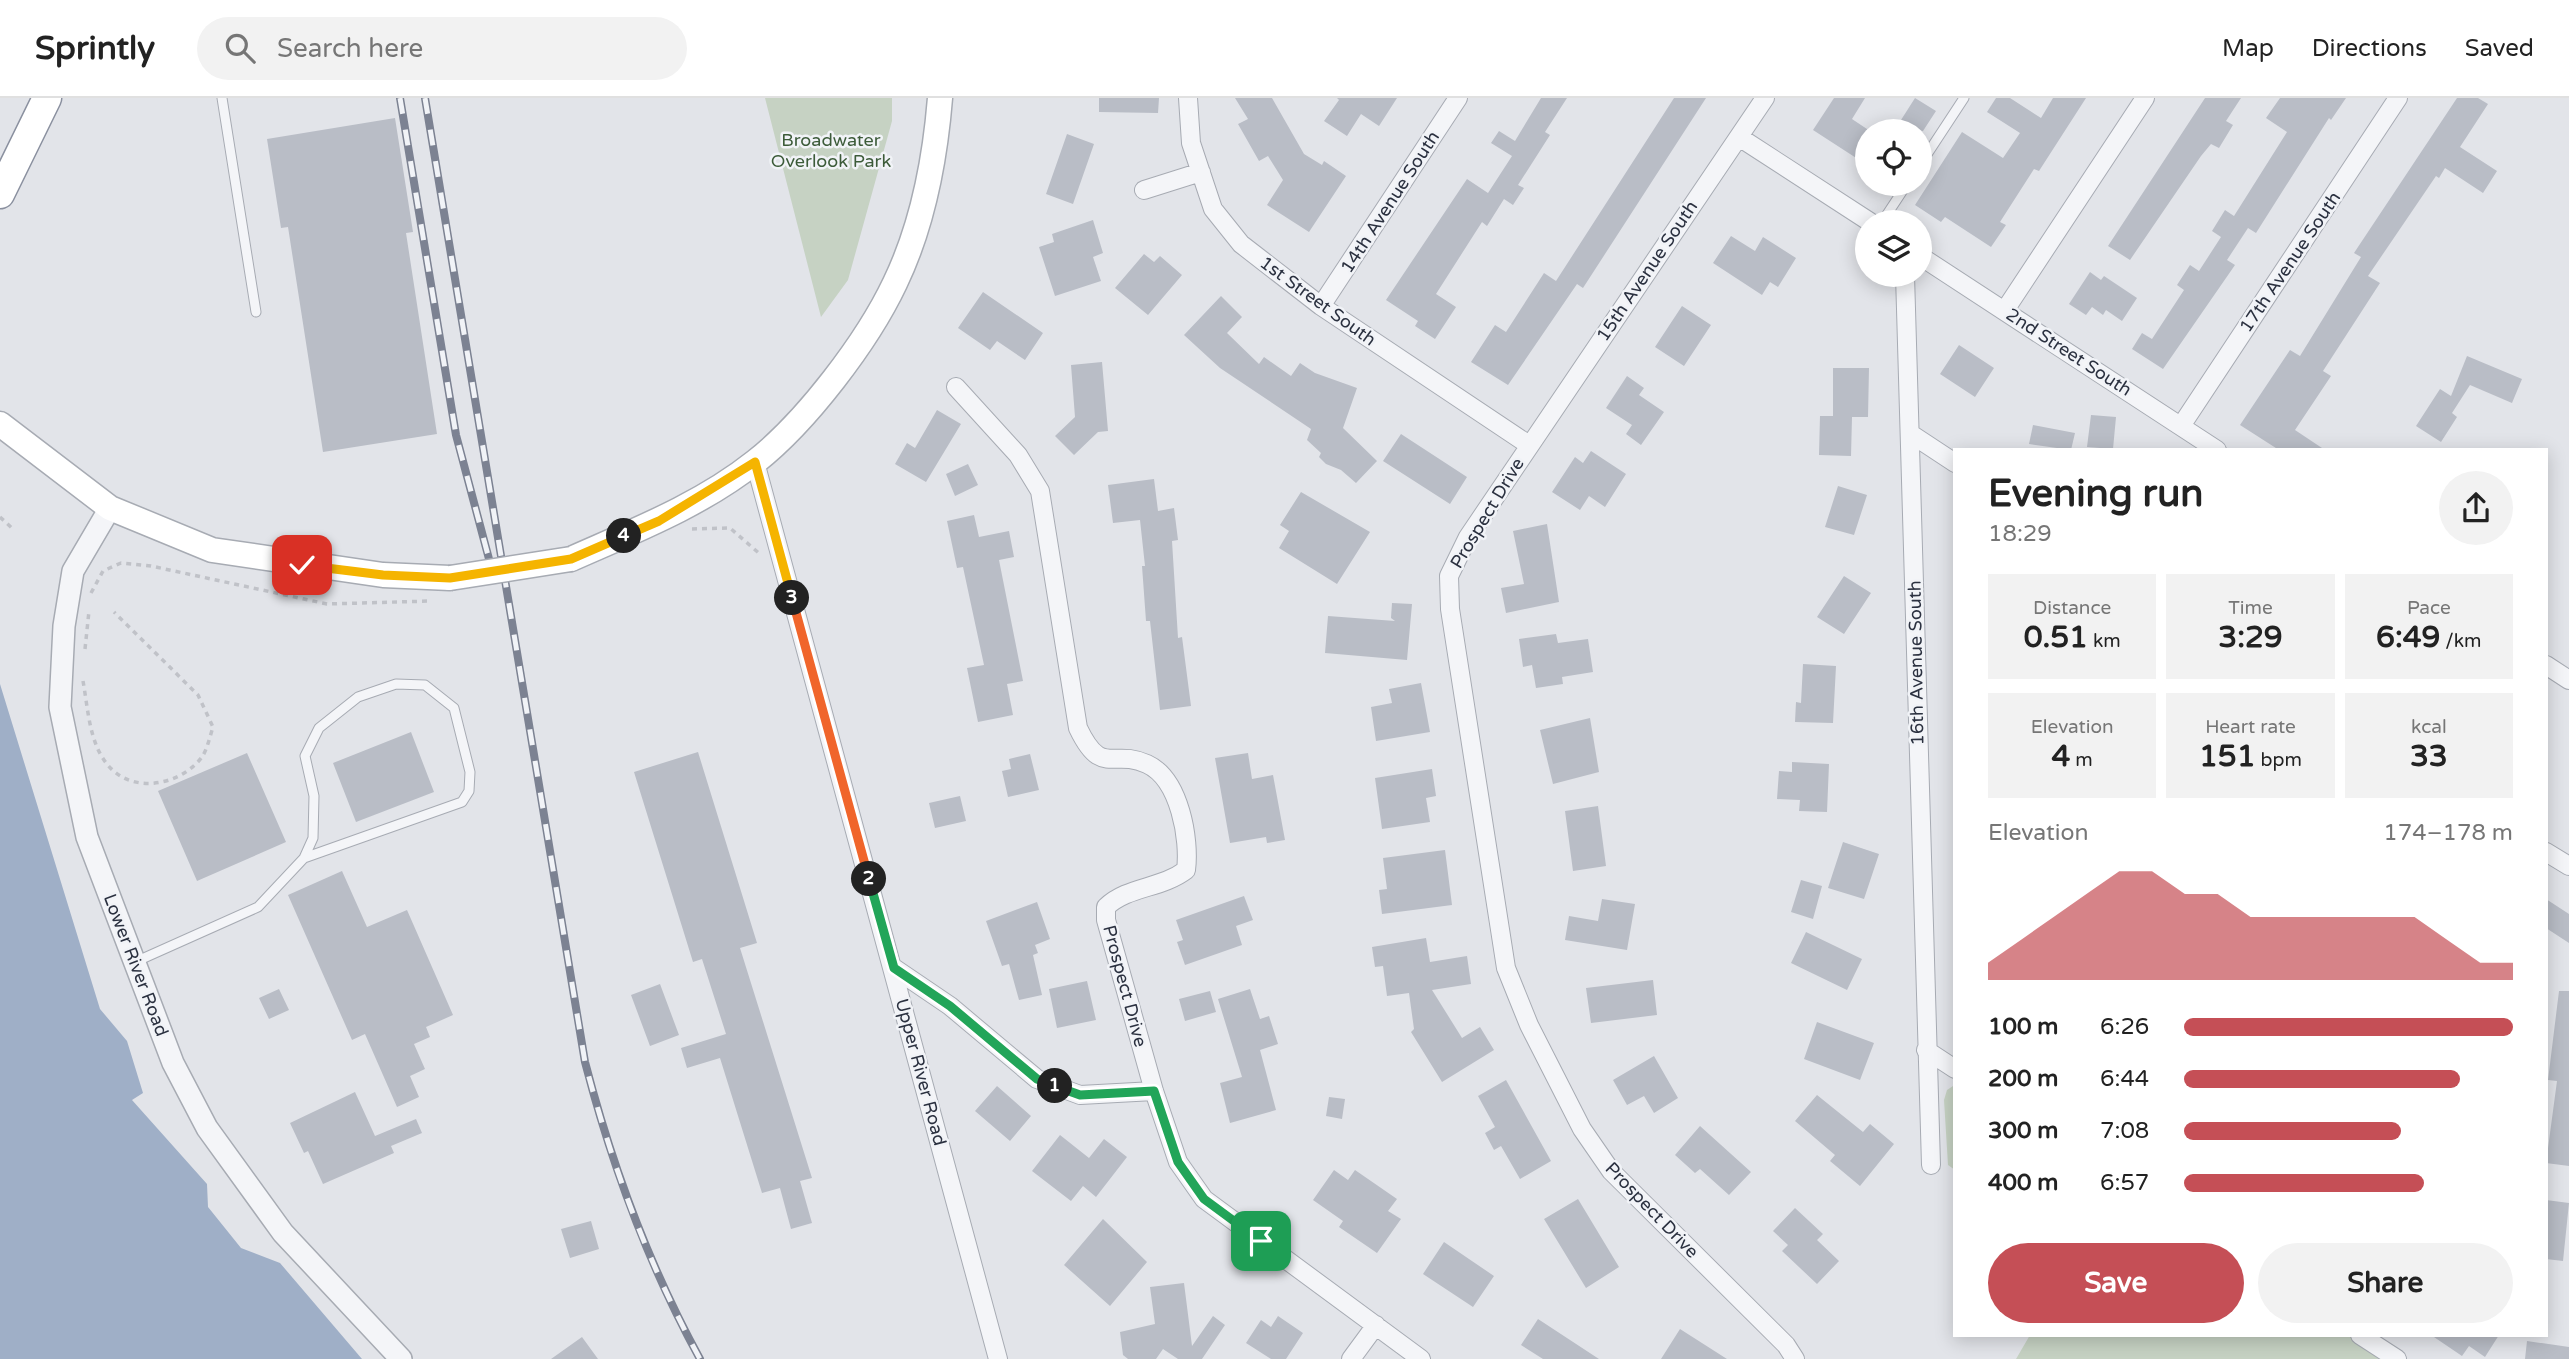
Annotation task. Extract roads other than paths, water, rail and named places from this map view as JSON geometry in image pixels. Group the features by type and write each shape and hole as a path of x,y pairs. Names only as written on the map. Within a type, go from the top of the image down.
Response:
{"highway":[{"path":"0,194 47,98"}],"main road":[{"path":"0,424 110,508 212,550 383,575 450,578 571,559 659,521 755,462 823,390 853,352 895,284 917,221 933,160 940,98"}],"street":[{"name":"1st Street South","path":"1188,98 1191,143 1213,209 1241,244 1321,306 1529,444"},
{"name":"14th Avenue South","path":"1321,306 1458,98"},
{"name":"15th Avenue South","path":"1529,444 1765,98"},
{"path":"2004,310 2145,98"},
{"name":"17th Avenue South","path":"2181,426 2398,98"},
{"path":"1739,136 1855,212"},
{"path":"1144,190 1201,172"},
{"name":"2nd Street South","path":"1932,264 2214,448"},
{"name":"16th Avenue South","path":"1905,287 1931,1165"},
{"name":"Prospect Drive","path":"956,387 1018,455 1040,491 1078,728 1088,749 1100,758 1147,764 1163,776 1174,794 1188,853 1186,870 1171,882 1118,896 1106,907 1106,920 1154,1091 1178,1162 1204,1199 1421,1359"},
{"path":"1911,434 1953,462"},
{"name":"Prospect Drive","path":"1529,444 1468,537 1449,576 1450,609 1506,968 1541,1048 1582,1129 1611,1171 1786,1345 1795,1359"},
{"name":"Upper River Road","path":"755,462 998,1359"},
{"name":"Lower River Road","path":"110,508 73,571 64,626 60,707 87,837 173,1063 207,1128 283,1233 401,1359"},
{"path":"2548,666 2569,680"},
{"path":"2548,853 2569,866"},
{"path":"894,968 950,1006 1037,1079 1080,1095 1154,1091"},
{"path":"1926,1050 1953,1068"},
{"path":"1351,1359 1376,1325"},
{"path":"2365,1337 2388,1348"}],"lane":[{"path":"222,98 256,312"},
{"path":"1932,147 1964,98"},
{"path":"135,962 258,907 304,858 313,838 314,796 305,756 319,728 358,697 396,684 425,685 454,708 470,772 469,791 462,802 304,858"}],"water":[{"path":"0,684 100,1009 127,1041 143,1093 132,1100 207,1184 208,1207 241,1248 280,1263 362,1359 0,1359"}],"railway":[{"path":"400,98 456,435 493,574"},
{"path":"425,98 585,1062 607,1139 633,1214 664,1287 700,1359"}],"park label":[{"name":"Broadwater Overlook Park","path":"831,150"}]}
